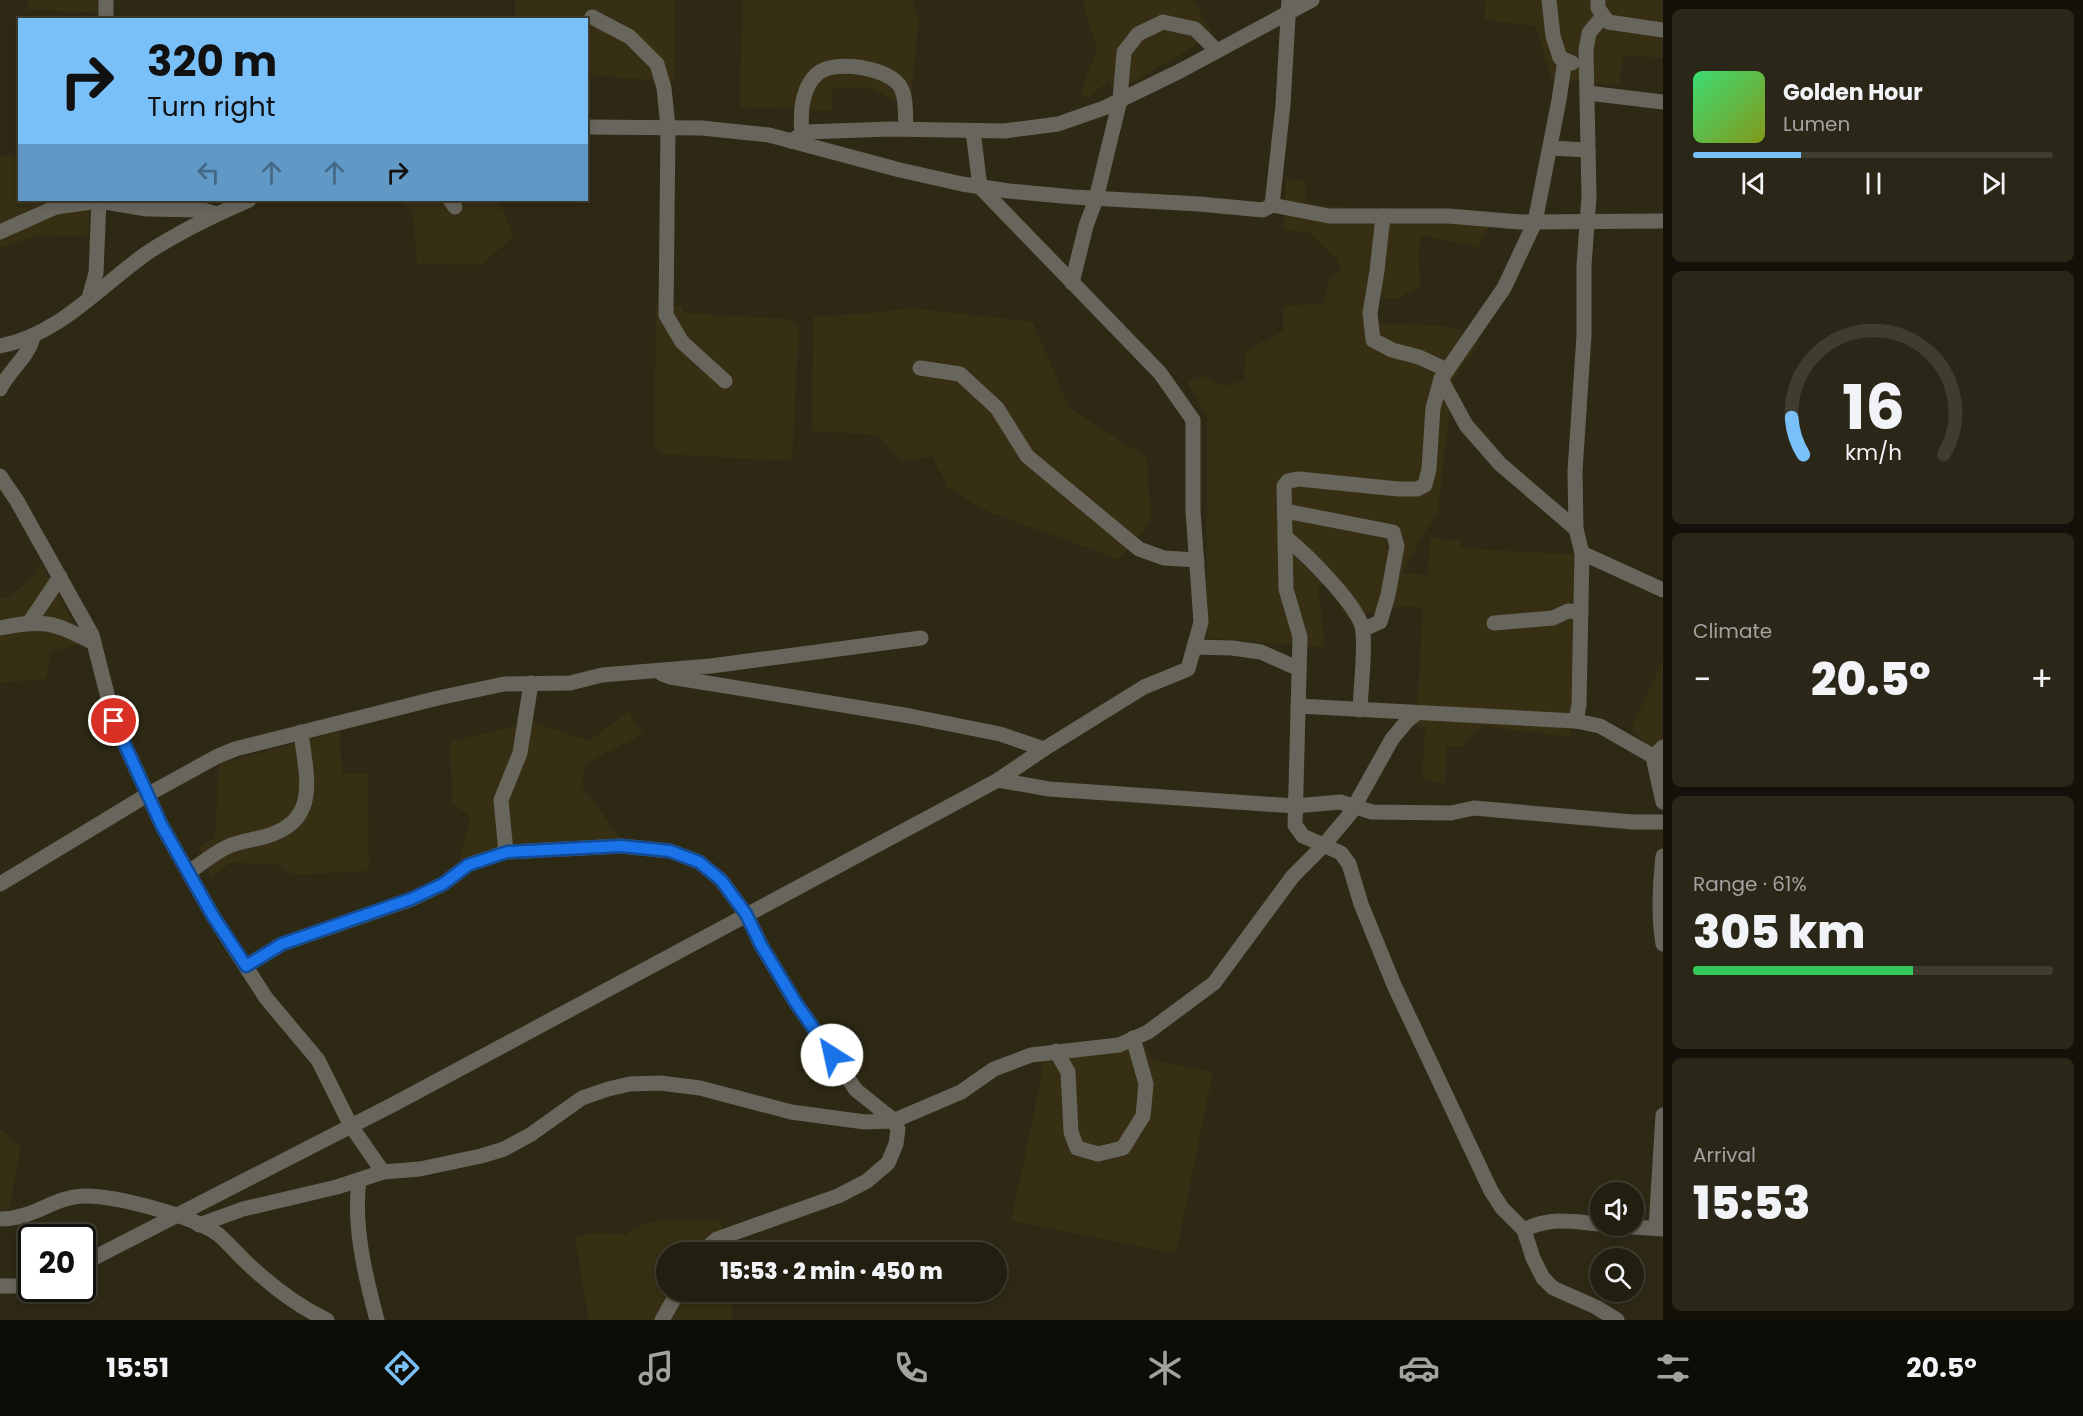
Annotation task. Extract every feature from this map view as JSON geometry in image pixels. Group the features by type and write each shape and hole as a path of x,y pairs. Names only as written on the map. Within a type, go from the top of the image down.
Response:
{"lane":[{"path":"797,138 806,132 838,130 1004,131 1058,124 1104,108 1217,51 1289,7 1312,0"},
{"path":"1549,0 1553,36 1560,58 1587,65"},
{"path":"1598,0 1598,8 1608,22 1663,30"},
{"path":"1272,206 1283,105 1289,7"},
{"path":"592,16 630,37 657,64 664,88 668,127 666,315 682,342 724,381"},
{"path":"1576,721 1579,705 1582,553 1576,529 1575,471 1584,335 1584,266 1589,197 1587,65 1589,33 1604,16"},
{"path":"1072,283 1086,226 1096,199 1120,100 1124,52 1138,34 1163,22 1195,29 1217,51"},
{"path":"1565,60 1535,222 1504,288 1444,374 1433,408 1429,470 1425,485 1417,489 1398,489 1299,479 1288,481 1284,486 1286,589 1300,638 1295,825 1303,836 1341,853 1349,864 1361,904 1434,1074 1491,1191 1502,1208 1524,1230 1533,1258 1543,1278 1553,1288 1596,1307 1617,1320"},
{"path":"797,138 807,86 819,72 840,67 861,67 883,72 894,79 902,89 906,129"},
{"path":"1588,93 1663,102"},
{"path":"588,127 702,128 797,138 911,172 981,187 1096,199 1263,210 1272,206 1329,216 1448,216 1535,222 1663,221"},
{"path":"96,1257 351,1126 998,780 1144,687 1188,669 1201,622 1193,511 1193,420 1160,373 981,187 973,131"},
{"path":"1550,148 1588,150"},
{"path":"0,232 56,207 93,201"},
{"path":"89,298 96,273 99,201"},
{"path":"104,201 147,209 203,210 217,214"},
{"path":"0,346 46,330 147,254 199,222 247,201"},
{"path":"1383,216 1370,313 1373,340 1392,350 1419,357 1444,374 1466,425 1500,464 1576,529"},
{"path":"0,389 32,346 33,336"},
{"path":"920,368 960,374 997,408 1027,456 1139,549 1164,558 1197,560"},
{"path":"0,476 17,501 92,635 114,721 147,795 213,916 266,998 318,1060 351,1126 383,1172"},
{"path":"1285,511 1393,532 1397,546 1388,595 1380,622 1364,629"},
{"path":"1285,537 1305,552 1328,578 1349,603 1364,629 1360,710"},
{"path":"1582,553 1663,590"},
{"path":"29,622 60,577"},
{"path":"1494,623 1553,618 1568,611 1581,612"},
{"path":"0,628 29,622 52,624 94,643"},
{"path":"0,884 147,795 235,749 438,698 504,684 570,683 602,675 711,666 921,638"},
{"path":"1195,647 1261,652 1299,669"},
{"path":"652,671 670,677 1000,734 1044,749"},
{"path":"507,852 501,800 520,753 531,684"},
{"path":"1298,705 1417,713 1484,714 1576,721 1600,726 1660,755 1663,802"},
{"path":"199,1225 243,1209 321,1192 383,1172 420,1169 504,1149 530,1135 582,1098 630,1084 660,1083 690,1086 791,1112 865,1122 893,1121 961,1092 994,1069 1031,1055 1119,1045 1157,1025 1215,983 1293,876 1350,814 1392,739 1417,713"},
{"path":"189,872 228,847 269,836 289,827 294,821 304,808 307,783 301,732"},
{"path":"998,780 1049,789 1295,806 1340,802 1372,812 1451,813 1474,808 1632,822 1663,822"},
{"path":"246,966 282,944 411,899 443,884 468,865 507,852 621,846 670,851 699,862 721,880 746,914 761,945 796,1003 856,1090 891,1118 898,1129 888,1163 867,1181 838,1196 765,1220 714,1242"},
{"path":"1663,856 1660,882 1663,944"},
{"path":"1056,1051 1068,1072 1071,1132 1077,1148 1098,1154 1123,1148 1143,1116 1146,1084 1133,1038"},
{"path":"1644,1227 1660,1228 1663,1115"},
{"path":"359,1180 356,1200 357,1223 376,1320"},
{"path":"0,1219 14,1219 38,1212 65,1199 84,1196 120,1201 176,1216 218,1234 281,1292 312,1313 327,1320"},
{"path":"1524,1230 1538,1223 1554,1220 1590,1223"},
{"path":"0,1286 18,1287"},
{"path":"662,1320 672,1302"}],"shaded area":[{"path":"28,0 100,0 100,13 28,9"},
{"path":"515,0 675,0 674,82 588,75 588,18 515,18"},
{"path":"743,0 912,0 919,16 911,100 895,100 873,89 833,87 832,111 739,107"},
{"path":"1082,0 1194,0 1213,35 1114,93 1110,80 1086,99 1081,91 1097,50"},
{"path":"1486,0 1663,0 1663,58 1623,55 1619,86 1551,78 1536,26 1484,20"},
{"path":"0,156 18,156 18,201 90,201 87,237 37,235 0,248"},
{"path":"1286,179 1305,180 1305,200 1314,205 1493,216 1492,222 1477,247 1422,235 1418,253 1421,286 1396,299 1378,298 1377,323 1445,326 1467,331 1480,342 1453,380 1438,510 1402,573 1428,575 1430,538 1461,540 1461,548 1578,555 1570,737 1482,726 1463,747 1446,746 1445,784 1422,778 1425,729 1416,727 1423,609 1412,606 1347,618 1327,584 1318,586 1325,647 1207,638 1207,418 1187,382 1203,376 1224,386 1244,381 1246,350 1283,331 1283,306 1323,303 1330,278 1340,271 1337,259 1308,232 1283,230"},
{"path":"402,201 499,201 514,237 480,265 417,264 413,215"},
{"path":"656,305 682,306 684,313 790,319 799,326 792,461 660,454 654,444"},
{"path":"912,308 1033,322 1069,407 1147,458 1151,522 1118,559 989,512 949,489 932,456 902,462 878,435 811,431 814,316 862,314"},
{"path":"41,562 84,643 52,651 46,679 0,683 0,598 8,598 34,576"},
{"path":"1663,661 1663,753 1651,748 1631,729"},
{"path":"629,711 643,734 586,763 582,786 622,840 522,843 460,859 470,815 452,804 450,741 533,722 589,741"},
{"path":"340,731 342,774 368,773 369,871 293,875 275,864 230,863 211,877 199,847 215,838 219,764"},
{"path":"1145,1044 1152,1060 1213,1072 1176,1254 1011,1221 1043,1070 1040,1061 1044,1058"},
{"path":"0,1129 21,1146 9,1210 0,1210"},
{"path":"661,1219 721,1219 723,1242 656,1242 656,1302 731,1302 733,1320 589,1320 575,1237 595,1233 628,1235 633,1228"}],"route":[{"path":"114,721 162,826 213,916 246,966 282,944 411,899 443,884 468,865 507,852 621,846 670,851 699,862 721,880 746,914 761,945 796,1003 832,1055"}]}
